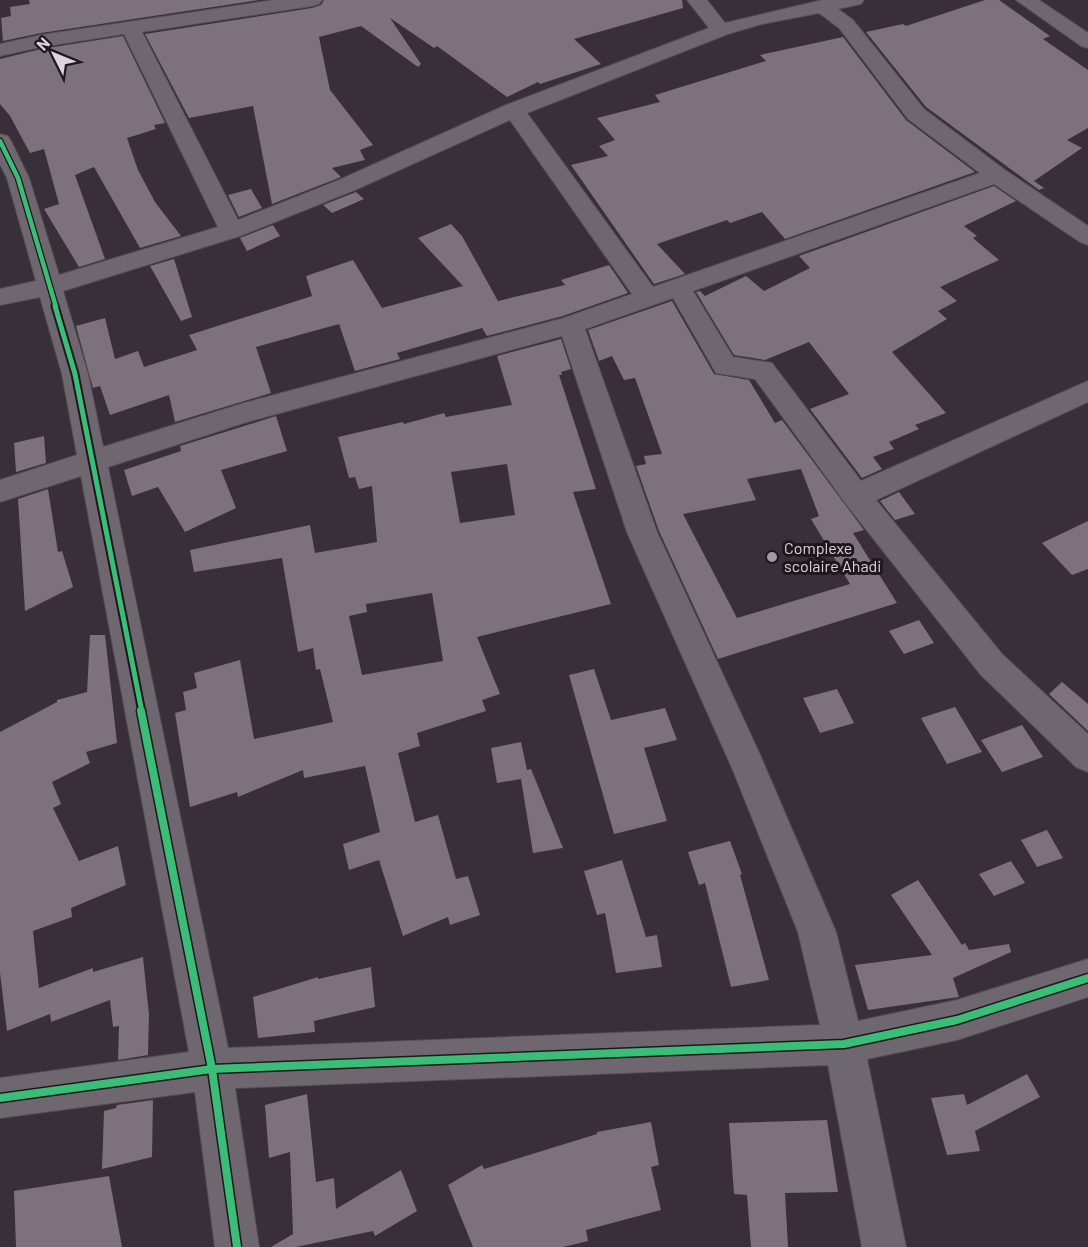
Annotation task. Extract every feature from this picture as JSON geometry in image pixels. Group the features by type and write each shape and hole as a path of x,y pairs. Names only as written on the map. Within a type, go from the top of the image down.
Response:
{"street":[{"path":"0,50 248,5 312,0"},
{"path":"697,0 721,30"},
{"path":"0,297 48,287 232,231 347,185 514,110 721,30 759,19 854,0"},
{"path":"1026,0 1088,42"},
{"path":"822,6 846,24 916,114 997,175 1088,237"},
{"path":"130,27 232,231"},
{"path":"514,110 648,299"},
{"path":"0,141 18,178 75,374 212,1069 237,1247"},
{"path":"0,491 244,413 571,325 997,175"},
{"path":"680,288 725,366 763,370 856,496 991,664 1088,756"},
{"path":"571,325 642,532 749,768 817,932 844,1044 884,1247"},
{"path":"856,496 1088,391"},
{"path":"0,1098 212,1069 844,1044 957,1020 1088,978"}],"building":[{"path":"29,0 259,0 41,33 3,41 1,18 11,16 10,7 30,4"},
{"path":"324,0 682,0 683,8 574,39 601,64 540,84 538,82 507,97 437,46 434,48 390,18 421,64 418,67 361,26 319,37 330,90 373,145 360,150 365,160 332,168 341,177 272,204 253,106 189,118 145,34 312,8 321,5"},
{"path":"985,0 999,0 1050,36 1043,39 1088,70 1088,128 1067,140 1082,148 1034,181 1044,188 1039,190 926,107 866,32 903,24 906,26"},
{"path":"123,36 165,123 154,125 156,129 127,138 138,170 155,202 181,236 140,248 94,167 75,175 105,259 79,267 44,209 59,204 44,149 30,153 10,116 0,104 0,59 41,49"},
{"path":"843,37 906,120 975,172 785,239 762,212 730,223 727,220 657,244 685,274 654,284 571,165 608,156 599,146 615,140 597,118 660,102 655,95 766,61 760,55"},
{"path":"994,186 1016,201 964,226 977,236 973,238 999,260 940,287 957,301 938,311 947,319 892,352 946,413 915,425 919,429 889,442 894,449 873,457 882,469 862,478 810,409 849,394 809,342 765,360 734,355 696,292 700,291 705,296 746,276 764,291 810,268 799,256"},
{"path":"251,189 262,208 239,217 228,195"},
{"path":"356,192 364,199 332,213 323,205"},
{"path":"451,224 462,236 498,301 565,285 561,280 609,265 628,293 563,316 487,336 482,328 397,353 400,359 355,371 339,324 256,347 271,393 175,422 169,395 110,415 100,386 93,388 76,326 105,318 115,359 138,351 144,367 197,350 189,335 312,296 306,276 353,260 382,308 463,286 418,238"},
{"path":"273,225 280,236 247,251 240,238"},
{"path":"174,259 192,317 181,321 150,266"},
{"path":"672,301 714,374 749,380 775,423 782,420 864,530 853,533 897,603 718,659 659,531 636,466 646,464 644,456 662,454 635,378 624,380 612,356 599,361 588,330","holes":["801,469 819,516 811,519 850,584 737,618 683,514 756,500 747,479"]},
{"path":"561,339 571,369 559,375 596,489 573,492 611,604 477,637 500,694 482,700 486,711 417,733 420,746 398,753 415,822 438,815 456,879 468,876 480,915 450,925 448,917 403,936 379,860 349,870 343,844 380,832 365,766 304,778 303,770 238,797 237,792 190,807 175,713 186,710 183,692 197,688 194,673 240,660 254,739 333,722 320,669 316,670 313,648 298,652 282,558 194,572 190,550 310,525 315,553 377,542 372,486 359,489 355,477 349,478 338,437 403,422 404,424 444,413 446,417 512,405 497,356","holes":["507,464 515,515 460,523 451,472","432,593 443,661 362,675 349,616 367,612 366,604"]},
{"path":"276,416 287,451 221,470 236,508 185,532 158,487 132,496 124,470 181,451 180,446"},
{"path":"44,436 46,463 16,472 14,443"},
{"path":"48,489 58,552 62,551 73,587 25,611 18,499"},
{"path":"899,492 915,514 895,520 880,501"},
{"path":"1088,521 1088,569 1072,575 1042,543"},
{"path":"919,620 934,643 904,654 889,631"},
{"path":"90,635 105,635 117,743 86,752 90,763 52,782 61,804 53,808 79,861 118,846 126,885 71,908 72,917 33,931 39,988 93,968 93,972 143,957 149,1015 148,1055 118,1060 119,1026 113,1027 110,1000 51,1022 50,1014 7,1031 0,973 0,732 57,700 87,692"},
{"path":"594,669 611,720 665,708 677,740 644,748 667,821 614,834 569,675"},
{"path":"1062,682 1088,704 1088,731 1049,694"},
{"path":"837,689 854,723 820,733 803,698"},
{"path":"955,707 982,752 947,764 921,718"},
{"path":"1022,725 1043,757 1002,772 981,740"},
{"path":"521,742 527,770 531,769 563,848 533,853 521,779 497,783 491,748"},
{"path":"1047,830 1063,858 1037,867 1021,840"},
{"path":"730,841 742,874 740,875 769,980 731,987 705,883 699,885 688,852"},
{"path":"622,860 646,937 657,935 662,967 616,973 605,913 597,915 584,871"},
{"path":"1011,861 1025,883 994,896 979,874"},
{"path":"918,880 962,945 965,943 969,950 1009,944 1011,952 953,978 959,997 868,1010 855,965 932,955 891,895"},
{"path":"371,967 375,1007 314,1021 315,1032 258,1038 253,997 318,977 318,979"},
{"path":"1027,1074 1040,1097 975,1131 980,1151 947,1155 931,1098 964,1094 967,1105"},
{"path":"307,1094 316,1182 334,1178 336,1209 401,1170 417,1211 375,1236 373,1231 296,1247 271,1247 293,1234 290,1152 269,1158 265,1105"},
{"path":"153,1100 152,1157 102,1169 104,1111 116,1108 117,1105"},
{"path":"827,1120 838,1192 785,1193 788,1247 751,1247 747,1195 734,1194 729,1123"},
{"path":"651,1122 659,1165 651,1167 661,1210 586,1230 588,1241 563,1247 473,1247 448,1185 482,1165 484,1169 597,1134 597,1132"},
{"path":"109,1176 122,1247 16,1247 14,1191"}],"cycle path":[{"path":"0,141 18,178 75,374 212,1069 237,1247"},
{"path":"0,1098 212,1069 844,1044 957,1020 1088,978"}],"place":[{"name":"Complexe scolaire Ahadi","path":"772,557"}]}
